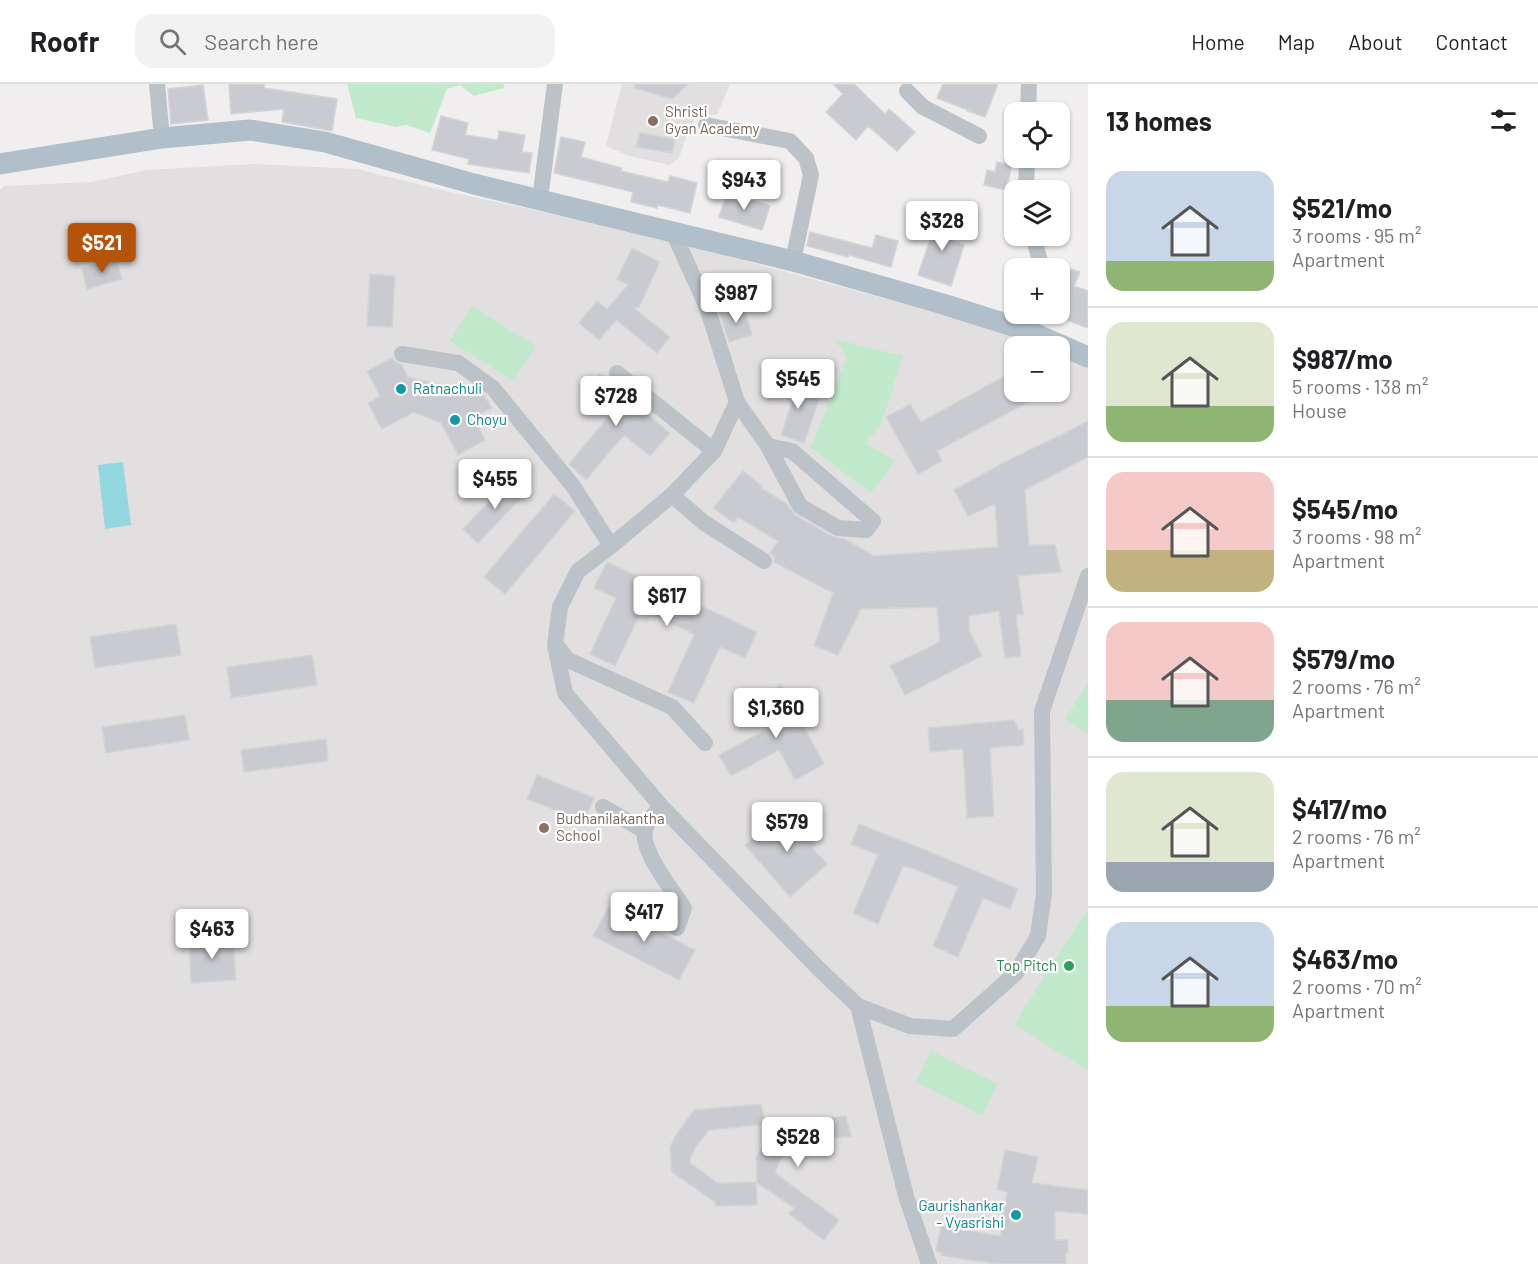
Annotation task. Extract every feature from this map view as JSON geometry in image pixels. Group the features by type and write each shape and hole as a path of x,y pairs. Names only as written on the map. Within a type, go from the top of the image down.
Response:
{"main road":[{"path":"0,164 162,138 250,130 325,142 474,184 793,261 943,303 1004,316"},
{"path":"1033,324 1088,357"}],"street":[{"path":"157,84 162,138"},
{"path":"540,199 555,84"},
{"path":"1028,102 1029,84"},
{"path":"907,86 923,107 980,136"},
{"path":"706,125 790,141 806,158 811,176 793,261"},
{"path":"673,232 707,307 737,402 768,446 800,506 838,528 866,530 873,521 855,505 792,452 768,446"},
{"path":"402,354 458,363 494,388 573,486 611,546"},
{"path":"617,373 714,451"},
{"path":"737,402 714,451 672,495 578,571 560,607 555,645 565,693 661,806 819,969 858,1006 910,1026 953,1029 1016,973 1038,936 1044,894 1042,711 1088,576"},
{"path":"672,495 704,522 764,561"},
{"path":"555,645 568,660 672,707 705,743"},
{"path":"661,806 650,819 645,831 649,854 684,908 677,928"},
{"path":"603,807 645,831"},
{"path":"858,1006 906,1196 929,1264"}],"shaded area":[{"name":"Shristi Gyan Academy","path":"622,84 730,84 717,115 698,115 690,126 679,158 669,165 629,156 606,146"},
{"name":"Budhanilakantha School","path":"254,164 357,169 450,192 642,233 960,319 1008,336 1004,336 1004,402 1070,402 1070,359 1088,365 1088,1264 0,1264 0,190 4,186 91,182 147,170"}],"green space":[{"path":"347,84 503,84 504,88 474,96 460,85 447,89 430,133 406,125 396,127 356,118"},
{"path":"472,306 536,346 513,381 450,341"},
{"path":"834,339 903,356 881,424 866,444 895,461 871,493 811,448 847,357"},
{"path":"1088,683 1088,734 1065,719"},
{"name":"Top Pitch","path":"1088,909 1088,1071 1014,1024"},
{"path":"931,1051 998,1084 982,1115 916,1082"}],"water":[{"path":"123,462 131,525 105,529 98,465"}],"building":[{"path":"229,84 264,84 264,88 337,99 332,131 282,122 284,109 231,114"},
{"path":"635,84 688,84 672,99 634,88"},
{"path":"833,84 854,84 885,114 889,109 915,132 897,151 868,126 856,140 826,112 843,94"},
{"path":"943,84 998,84 985,117 937,98"},
{"path":"203,85 208,120 171,124 168,89"},
{"path":"441,116 468,123 465,135 498,140 499,131 525,135 522,152 532,153 529,173 468,164 469,159 432,150"},
{"path":"640,133 675,139 672,153 636,147"},
{"path":"561,137 585,142 581,157 622,168 621,171 668,182 670,176 697,183 690,213 658,205 657,208 631,202 633,192 554,173"},
{"path":"997,162 1004,163 1004,168 1011,168 1008,180 1004,180 1004,190 984,185 987,170 995,172"},
{"path":"727,192 770,206 762,230 719,217"},
{"path":"936,213 961,228 953,241 964,245 951,286 918,275 934,229 929,226"},
{"path":"810,232 872,248 876,235 898,241 891,267 807,246"},
{"path":"632,248 660,262 639,307 634,308 670,337 657,353 616,320 599,340 579,323 597,301 607,309 628,285 617,279"},
{"path":"116,259 122,279 87,289 82,269"},
{"path":"1070,269 1080,272 1074,286 1088,291 1088,328 1070,321"},
{"path":"370,274 395,276 392,327 367,326"},
{"path":"706,276 752,279 753,284 711,291"},
{"path":"744,307 752,335 729,342 720,314"},
{"path":"392,358 402,365 408,377 459,389 469,384 484,395 492,408 474,417 485,440 458,455 441,423 414,412 382,429 368,403 380,396 367,371"},
{"path":"599,374 670,433 650,456 624,435 586,480 569,464 609,416 582,393"},
{"path":"1004,376 1004,402 1028,402 937,451 942,461 918,474 886,417 910,404 921,422"},
{"path":"780,378 809,388 807,393 820,397 804,443 781,435 793,399 775,393"},
{"path":"1088,421 1088,457 1025,490 1029,545 1055,545 1061,572 1018,576 1023,614 1016,615 1021,656 1005,658 999,611 969,616 969,630 982,656 905,695 890,666 940,642 937,607 861,609 838,655 814,646 833,593 774,562 774,557 770,553 778,541 738,517 734,523 713,508 743,471 762,486 761,488 787,504 795,515 833,537 845,539 874,556 998,547 995,504 968,516 954,490 1003,463 1058,436 1059,438"},
{"path":"512,477 527,492 478,543 463,529"},
{"path":"554,494 575,511 505,594 484,577"},
{"path":"607,562 757,632 745,658 720,647 694,703 668,692 694,635 690,632 642,610 615,666 590,654 616,598 594,588"},
{"path":"176,624 181,655 95,668 90,637"},
{"path":"312,655 317,685 231,698 227,667"},
{"path":"781,685 824,764 795,780 779,750 731,776 719,755 767,729 752,701"},
{"path":"185,715 189,740 106,753 102,727"},
{"path":"1014,720 1019,730 1023,729 1024,745 990,748 994,816 967,818 963,749 930,752 928,728"},
{"path":"326,739 328,761 244,772 241,750"},
{"path":"537,775 594,798 584,821 527,799"},
{"path":"785,809 816,845 813,848 827,864 790,897 745,845"},
{"path":"859,824 1018,889 1010,909 983,898 958,957 933,946 958,887 903,866 878,924 853,913 878,855 851,844"},
{"path":"609,906 695,950 679,980 593,936"},
{"path":"233,937 236,980 191,983 189,940"},
{"path":"761,1104 766,1124 709,1130 695,1148 689,1162 718,1183 756,1182 757,1205 715,1206 715,1202 672,1172 670,1147 694,1110"},
{"path":"846,1116 851,1136 794,1142 780,1160 775,1173 839,1220 824,1240 789,1214 794,1208 757,1183 756,1158 774,1123"},
{"path":"1005,1150 1038,1157 1032,1183 1088,1190 1088,1214 1055,1211 1055,1240 1068,1240 1066,1264 999,1264 941,1255 942,1253 936,1251 941,1226 1000,1236 1007,1192 997,1190"}],"place":[{"name":"Shristi Gyan Academy","path":"653,121"},
{"name":"Ratnachuli","path":"401,389"},
{"name":"Choyu","path":"455,420"},
{"name":"Budhanilakantha School","path":"544,828"},
{"name":"Top Pitch","path":"1069,966"},
{"name":"Gaurishankar - Vyasrishi","path":"1016,1215"}]}
